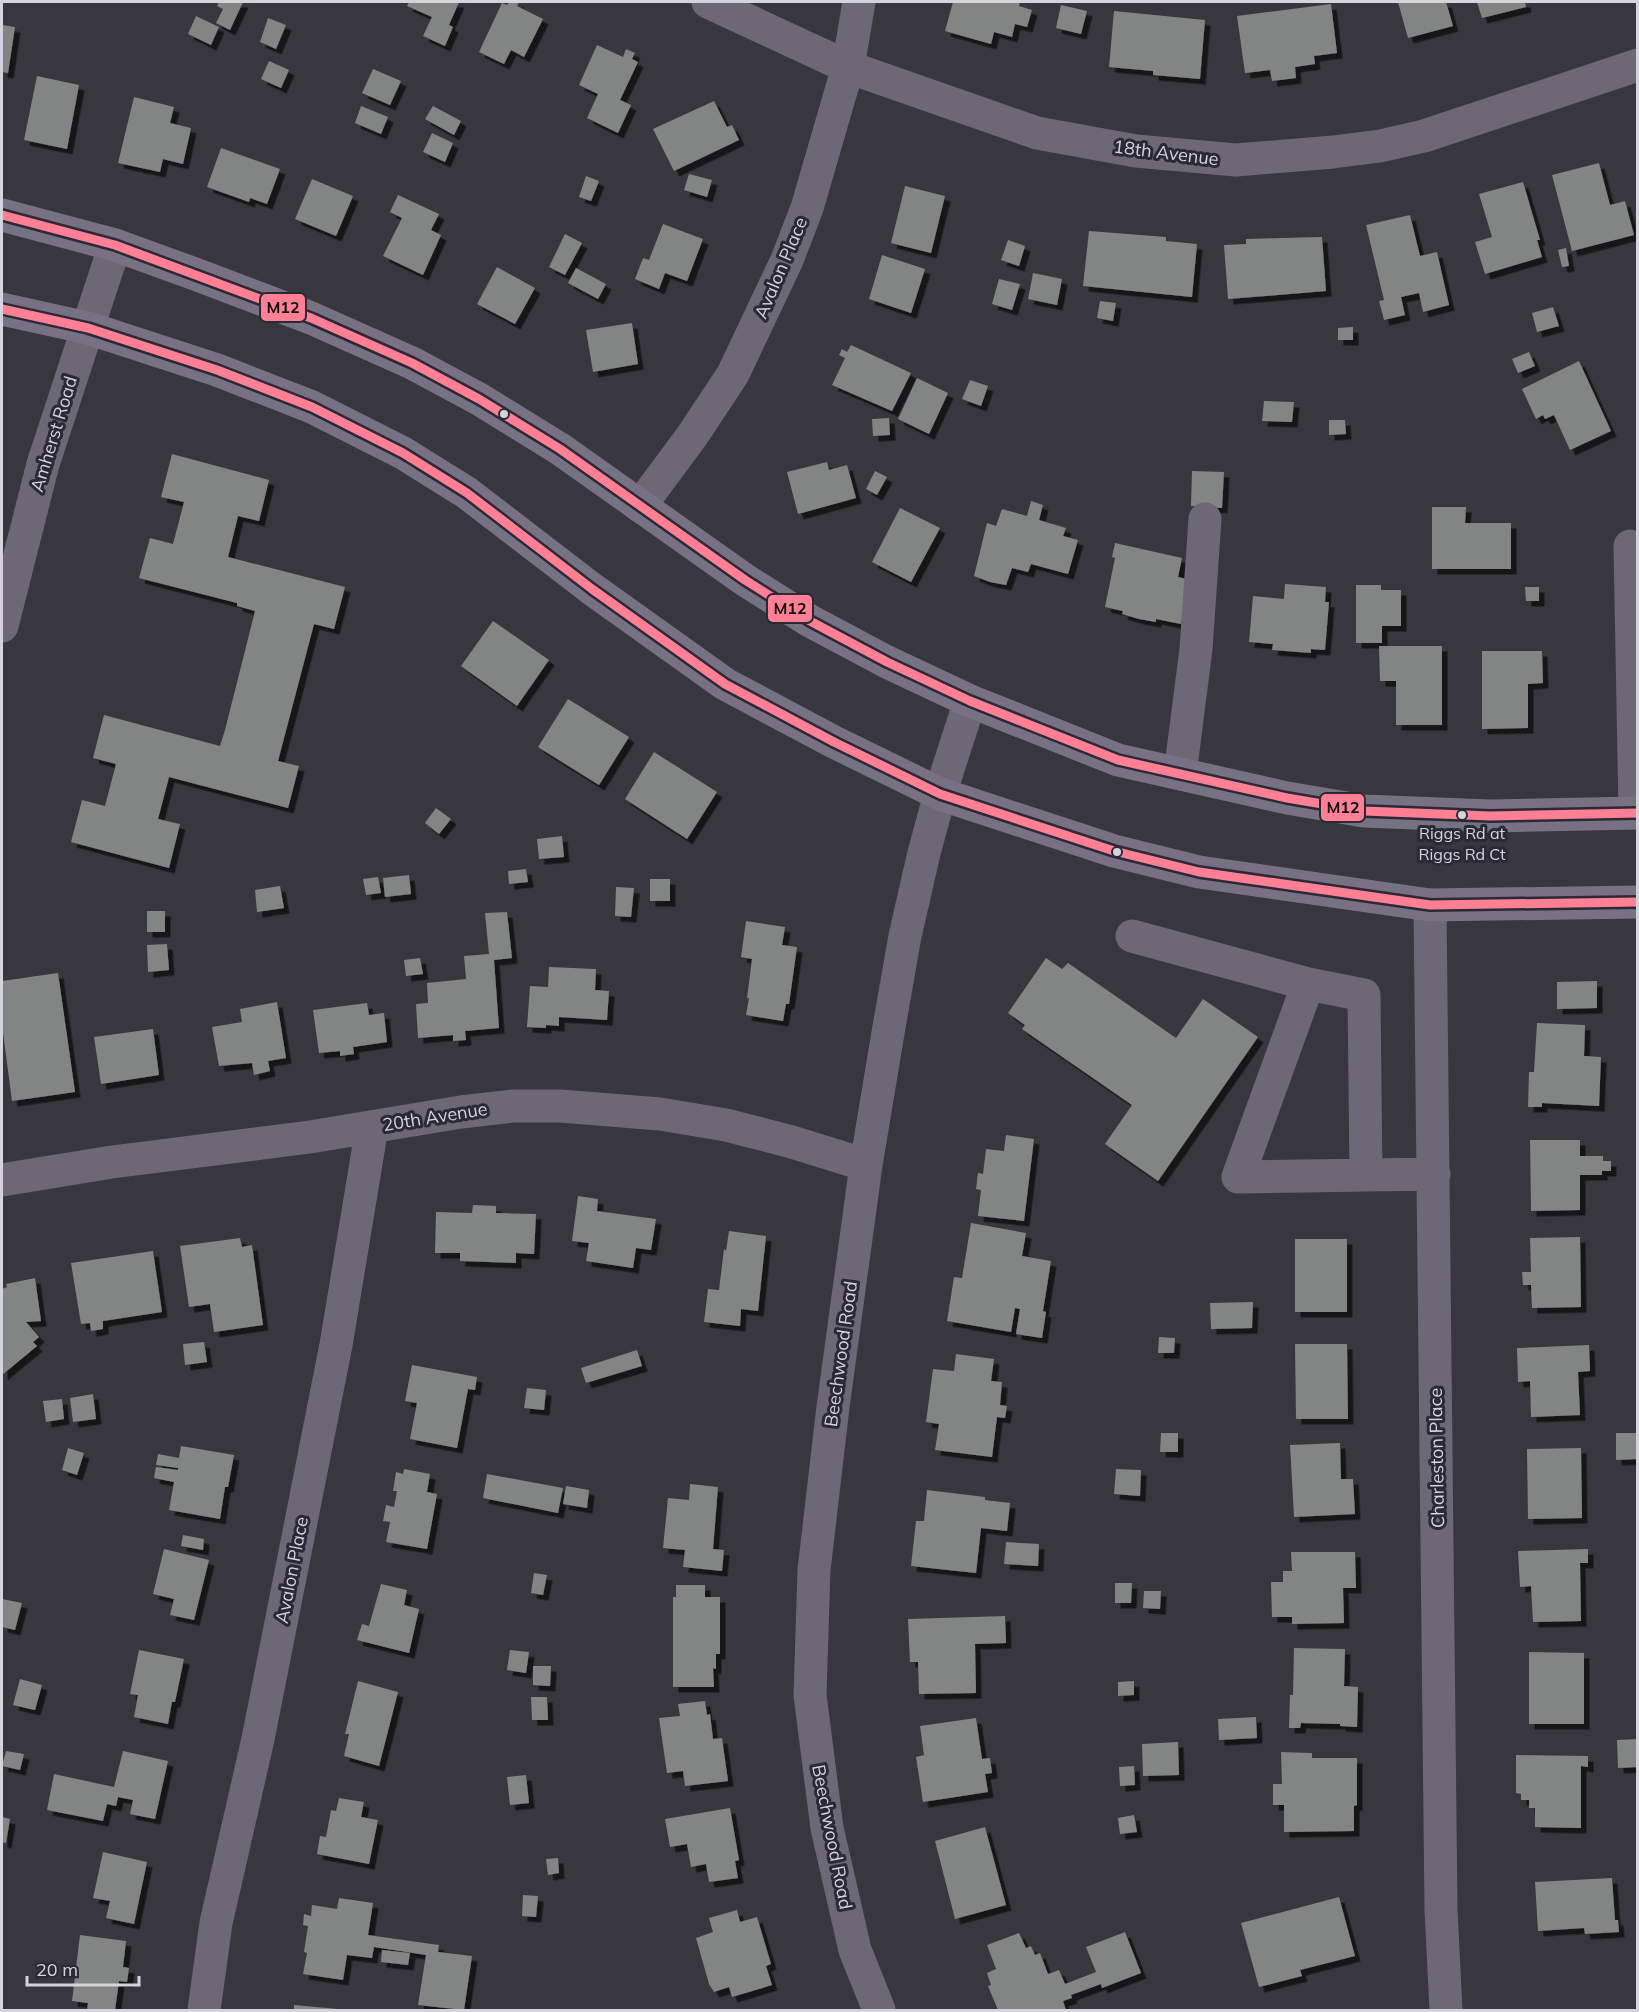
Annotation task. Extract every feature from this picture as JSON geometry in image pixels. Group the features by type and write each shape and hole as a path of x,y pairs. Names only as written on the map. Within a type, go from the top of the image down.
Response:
{"main road":[{"path":"2,215 115,245 311,318 412,363 478,399 539,437 745,580 810,621 887,662 970,701 1118,760 1287,798 1364,811 1490,816 1636,813"},
{"path":"2,309 88,328 218,370 302,403 402,453 467,493 592,589 725,684 834,742 940,794 1114,851 1199,872 1430,905 1638,902"}],"street":[{"name":"18th Avenue","path":"708,2 848,67 1037,133 1136,151 1236,160 1380,146 1413,138 1638,65"},
{"name":"Avalon Place","path":"640,506 692,436 733,374 764,313 787,260 807,208 848,67 858,2"},
{"name":"Amherst Road","path":"2,626 43,464 115,245"},
{"path":"1180,774 1196,649 1205,519"},
{"path":"1630,546 1636,813"},
{"name":"Beechwood Road","path":"879,2010 855,1950 827,1828 810,1695 814,1570 833,1407 866,1165 905,936 940,794 970,701"},
{"name":"Charleston Place","path":"1430,905 1441,1910 1446,2010"},
{"path":"1132,936 1308,984 1364,995 1366,1175"},
{"path":"1308,984 1238,1177 1434,1174"},
{"name":"20th Avenue","path":"2,1180 112,1162 372,1128 460,1112 513,1106 560,1106 660,1114 726,1125 866,1165"},
{"name":"Avalon Place","path":"204,2010 216,1923 258,1739 336,1345 372,1128"}],"building":[{"path":"219,2 243,2 230,30 216,23 223,9 217,6"},
{"path":"409,2 459,2 449,25 453,27 445,46 423,36 432,17 407,6"},
{"path":"509,2 519,2 517,6 543,19 524,57 511,50 504,64 479,52 502,3 507,5"},
{"path":"953,2 1020,2 1019,6 1032,10 1027,27 1015,24 1012,37 994,32 991,44 945,31"},
{"path":"1398,2 1446,2 1453,26 1408,38"},
{"path":"1477,2 1525,2 1526,7 1482,18"},
{"path":"1331,4 1337,53 1314,56 1315,64 1295,67 1296,78 1272,81 1270,70 1245,73 1237,16"},
{"path":"1061,5 1087,11 1081,34 1056,28"},
{"path":"1114,11 1205,20 1200,79 1153,75 1153,71 1109,67"},
{"path":"196,16 219,27 211,45 188,34"},
{"path":"268,18 286,25 276,49 260,42"},
{"path":"2,25 15,27 8,73 2,72"},
{"path":"597,45 623,57 626,49 635,53 632,59 638,62 620,100 631,105 618,133 587,118 598,94 579,85"},
{"path":"269,61 289,70 281,88 261,79"},
{"path":"373,69 401,81 390,105 362,93"},
{"path":"37,76 79,85 67,149 24,140"},
{"path":"134,97 174,107 170,123 191,128 183,164 163,159 160,172 118,163"},
{"path":"714,101 727,127 732,125 739,140 674,171 653,129"},
{"path":"361,106 388,117 381,134 355,123"},
{"path":"433,106 461,121 454,135 425,119"},
{"path":"432,133 453,143 445,162 423,152"},
{"path":"221,148 280,169 267,204 250,198 249,202 207,187"},
{"path":"1599,163 1610,205 1625,201 1634,235 1572,251 1552,175"},
{"path":"689,174 712,180 707,197 684,190"},
{"path":"586,176 599,181 591,201 579,197"},
{"path":"312,179 353,196 336,236 295,219"},
{"path":"1523,182 1540,240 1537,240 1542,257 1485,274 1475,242 1492,237 1479,194"},
{"path":"905,186 945,196 931,253 891,243"},
{"path":"398,195 439,214 431,230 441,235 423,275 383,256 402,218 390,212"},
{"path":"1410,215 1420,256 1437,252 1449,305 1423,312 1419,293 1401,297 1405,315 1384,320 1379,301 1384,300 1366,225"},
{"path":"663,224 703,239 687,281 665,273 659,289 635,279 643,258 649,260"},
{"path":"1089,231 1166,237 1166,241 1197,244 1192,297 1083,286"},
{"path":"565,234 582,243 565,275 549,267"},
{"path":"1322,237 1326,291 1228,299 1224,245 1246,244 1246,239"},
{"path":"1008,240 1025,246 1019,266 1001,260"},
{"path":"1566,248 1569,266 1562,267 1558,250"},
{"path":"882,255 925,269 911,313 869,299"},
{"path":"497,267 535,288 515,324 477,304"},
{"path":"576,268 606,284 598,299 568,283"},
{"path":"1033,273 1062,279 1057,305 1028,299"},
{"path":"999,279 1020,284 1012,310 992,304"},
{"path":"1100,301 1116,303 1113,321 1097,318"},
{"path":"1553,307 1559,326 1537,332 1532,313"},
{"path":"632,323 638,364 593,372 586,330"},
{"path":"1353,327 1353,340 1338,340 1338,328"},
{"path":"851,345 911,373 892,411 832,385 845,358 839,355 842,349 847,352"},
{"path":"1529,352 1535,366 1518,373 1512,359"},
{"path":"1579,361 1611,431 1570,450 1554,415 1545,419 1543,415 1536,419 1522,389"},
{"path":"917,378 948,393 929,434 898,419"},
{"path":"970,380 988,386 981,406 962,399"},
{"path":"1264,401 1294,402 1292,422 1262,421"},
{"path":"889,418 890,435 873,436 872,419"},
{"path":"1329,420 1345,420 1346,434 1329,435"},
{"path":"172,454 269,480 259,521 238,516 228,557 345,587 334,629 314,624 278,761 299,766 288,808 169,777 158,819 180,824 169,868 71,842 82,800 105,806 116,764 93,758 104,715 220,746 225,730 255,611 237,606 237,603 139,578 150,538 173,544 184,502 161,497"},
{"path":"827,462 829,470 847,465 856,498 798,514 787,472"},
{"path":"875,471 887,477 877,495 866,489"},
{"path":"1192,471 1224,472 1222,508 1191,506"},
{"path":"1031,501 1043,505 1039,520 1066,528 1063,536 1078,540 1068,574 1031,564 1028,572 1012,568 1006,585 974,576 987,523 996,526 1002,509 1027,516"},
{"path":"1432,507 1466,507 1465,523 1511,523 1511,569 1432,569"},
{"path":"900,508 940,528 911,582 872,562"},
{"path":"1115,543 1182,558 1178,577 1191,580 1181,624 1156,619 1156,622 1139,619 1122,614 1123,611 1105,607 1115,558 1112,557"},
{"path":"1285,584 1326,587 1325,602 1329,602 1325,650 1311,649 1311,653 1272,650 1273,644 1249,642 1253,596 1284,599"},
{"path":"1356,585 1381,585 1381,590 1401,590 1401,626 1382,626 1382,643 1356,643"},
{"path":"1525,587 1539,587 1539,601 1526,601"},
{"path":"493,621 549,660 517,706 461,666"},
{"path":"1379,646 1442,646 1442,725 1396,725 1396,681 1380,681"},
{"path":"1482,651 1542,651 1543,683 1528,684 1528,728 1482,729"},
{"path":"568,699 629,737 599,785 538,747"},
{"path":"654,752 717,792 687,839 625,799"},
{"path":"436,808 451,819 439,834 425,823"},
{"path":"562,836 564,857 539,859 537,839"},
{"path":"526,869 528,882 509,884 508,871"},
{"path":"409,875 411,894 385,897 383,878"},
{"path":"378,877 381,893 366,895 363,879"},
{"path":"650,879 670,879 670,901 650,901"},
{"path":"280,886 284,908 257,912 255,890"},
{"path":"616,887 634,888 631,917 615,916"},
{"path":"147,911 165,911 165,932 147,932"},
{"path":"507,912 512,958 494,960 499,1028 465,1031 466,1040 453,1041 453,1035 418,1038 416,1004 428,1003 427,983 466,979 464,956 489,954 485,913"},
{"path":"746,921 785,927 782,945 797,947 789,1004 786,1004 783,1021 746,1015 752,959 741,957"},
{"path":"167,944 169,970 148,972 147,945"},
{"path":"420,958 423,974 406,976 404,960"},
{"path":"1046,958 1062,969 1068,963 1176,1038 1203,999 1258,1037 1158,1181 1105,1144 1132,1105 1022,1029 1025,1025 1008,1013"},
{"path":"549,967 596,969 595,990 609,991 607,1020 559,1017 559,1026 527,1027 530,986 548,987"},
{"path":"58,973 75,1092 12,1101 2,1025 2,981"},
{"path":"1597,981 1597,1008 1557,1009 1557,982"},
{"path":"277,1002 286,1058 268,1061 270,1071 254,1075 252,1063 219,1066 212,1027 242,1022 240,1009"},
{"path":"367,1003 369,1015 384,1013 387,1042 353,1047 354,1054 340,1056 340,1051 319,1053 313,1010"},
{"path":"1537,1023 1585,1025 1584,1056 1601,1057 1599,1106 1542,1103 1542,1107 1528,1107 1529,1072 1534,1072"},
{"path":"153,1029 159,1075 101,1084 94,1037"},
{"path":"1006,1135 1034,1139 1024,1221 978,1216 981,1190 976,1189 978,1173 983,1174 986,1149 1004,1151"},
{"path":"1530,1140 1580,1140 1580,1156 1603,1156 1603,1161 1611,1161 1611,1171 1602,1171 1602,1175 1580,1175 1580,1210 1531,1211"},
{"path":"578,1196 598,1199 597,1211 656,1219 651,1250 636,1248 633,1268 586,1261 589,1243 572,1241"},
{"path":"473,1205 496,1206 496,1213 536,1214 534,1254 516,1253 516,1263 460,1261 460,1253 435,1253 436,1212 472,1213"},
{"path":"971,1223 1026,1233 1022,1256 1051,1261 1043,1311 1046,1312 1042,1338 1016,1334 1020,1309 1015,1308 1011,1332 947,1321 954,1277 962,1278"},
{"path":"729,1231 766,1236 758,1311 741,1309 740,1326 704,1322 708,1289 719,1290 724,1249 726,1251"},
{"path":"1580,1237 1581,1307 1532,1308 1531,1285 1523,1285 1522,1272 1531,1272 1530,1238"},
{"path":"240,1238 242,1247 252,1245 263,1325 214,1332 210,1304 189,1307 180,1246"},
{"path":"1295,1239 1347,1239 1347,1312 1295,1312"},
{"path":"153,1251 162,1312 103,1321 103,1329 91,1331 90,1323 81,1324 71,1263"},
{"path":"35,1278 41,1321 26,1322 39,1337 33,1342 37,1346 2,1375 2,1289 7,1287 6,1284"},
{"path":"1253,1302 1252,1328 1211,1329 1210,1303"},
{"path":"1159,1337 1175,1338 1174,1353 1158,1353"},
{"path":"204,1342 207,1362 185,1365 183,1344"},
{"path":"1295,1344 1347,1344 1348,1419 1296,1419"},
{"path":"1589,1345 1590,1371 1578,1372 1580,1415 1531,1417 1530,1381 1518,1382 1517,1348"},
{"path":"637,1350 642,1366 586,1383 581,1368"},
{"path":"956,1354 994,1359 991,1381 1002,1382 1000,1405 1007,1406 1005,1418 997,1417 992,1457 935,1450 939,1424 926,1422 933,1369 954,1371"},
{"path":"412,1365 477,1377 475,1390 468,1389 457,1448 410,1439 417,1403 405,1401"},
{"path":"527,1388 546,1390 544,1410 524,1408"},
{"path":"93,1394 96,1419 73,1422 70,1398"},
{"path":"62,1399 64,1419 46,1422 43,1401"},
{"path":"1161,1433 1178,1433 1178,1452 1160,1452"},
{"path":"1616,1433 1638,1433 1638,1459 1616,1460"},
{"path":"1340,1443 1341,1479 1353,1479 1355,1514 1294,1517 1290,1445"},
{"path":"181,1446 234,1455 228,1487 225,1487 220,1519 169,1510 174,1482 154,1478 156,1467 178,1470 178,1468 156,1465 158,1454 179,1458"},
{"path":"68,1448 84,1453 77,1475 62,1470"},
{"path":"1581,1448 1582,1518 1528,1519 1527,1449"},
{"path":"404,1469 430,1474 427,1492 437,1494 427,1549 386,1542 390,1522 383,1521 386,1505 394,1507 397,1491 393,1491 396,1472 403,1474"},
{"path":"1116,1469 1141,1470 1140,1496 1114,1494"},
{"path":"487,1474 563,1488 558,1513 483,1498"},
{"path":"690,1484 718,1487 713,1549 724,1550 722,1571 683,1567 685,1550 663,1548 668,1498 689,1500"},
{"path":"566,1486 589,1490 587,1508 563,1504"},
{"path":"927,1490 985,1497 985,1500 1010,1503 1007,1531 981,1528 976,1573 911,1566 916,1521 924,1521"},
{"path":"183,1535 204,1539 203,1550 181,1546"},
{"path":"1006,1542 1039,1544 1038,1566 1004,1564"},
{"path":"164,1549 209,1560 194,1620 170,1615 174,1599 153,1594"},
{"path":"1588,1549 1588,1563 1580,1563 1581,1621 1533,1622 1531,1586 1520,1587 1518,1551"},
{"path":"1291,1552 1355,1552 1356,1588 1343,1588 1344,1623 1292,1624 1292,1617 1272,1617 1271,1582 1283,1582 1283,1571 1292,1571"},
{"path":"534,1573 547,1575 543,1595 531,1593"},
{"path":"1115,1583 1132,1583 1131,1603 1115,1603"},
{"path":"381,1584 407,1590 404,1605 419,1609 409,1653 357,1640 362,1624 369,1626"},
{"path":"676,1585 705,1585 705,1597 720,1597 720,1654 716,1654 716,1669 713,1668 714,1687 673,1687 673,1597 676,1597"},
{"path":"1144,1591 1161,1591 1160,1609 1143,1608"},
{"path":"2,1599 22,1603 15,1630 2,1627"},
{"path":"1005,1616 1006,1643 975,1644 976,1693 919,1694 918,1662 910,1662 908,1619"},
{"path":"1294,1648 1345,1649 1344,1686 1358,1687 1357,1727 1301,1723 1300,1728 1289,1728 1290,1695 1293,1695"},
{"path":"139,1650 184,1659 168,1724 134,1717 138,1695 130,1694"},
{"path":"510,1650 529,1652 526,1673 507,1670"},
{"path":"1529,1652 1584,1653 1584,1724 1529,1724"},
{"path":"533,1666 551,1666 550,1686 533,1685"},
{"path":"20,1679 42,1685 35,1710 13,1705"},
{"path":"358,1681 398,1692 379,1766 344,1756 349,1734 345,1734"},
{"path":"1134,1681 1134,1695 1118,1696 1118,1682"},
{"path":"531,1697 547,1697 548,1720 532,1720"},
{"path":"705,1701 707,1715 710,1714 713,1739 722,1738 728,1781 685,1786 683,1771 667,1773 659,1718 680,1716 678,1704"},
{"path":"1256,1717 1257,1738 1219,1740 1218,1719"},
{"path":"976,1718 982,1759 990,1758 992,1773 985,1774 988,1792 923,1802 916,1757 924,1755 920,1726"},
{"path":"1638,1739 1638,1767 1618,1768 1617,1740"},
{"path":"1178,1742 1179,1775 1143,1776 1142,1744"},
{"path":"6,1751 24,1754 20,1770 2,1766"},
{"path":"123,1751 168,1761 155,1819 130,1814 133,1800 118,1797 116,1806 107,1804 103,1821 47,1810 54,1774 114,1787"},
{"path":"1281,1752 1312,1753 1312,1758 1357,1758 1357,1805 1354,1806 1354,1831 1284,1832 1284,1805 1273,1805 1273,1784 1282,1784"},
{"path":"1516,1755 1588,1756 1588,1767 1581,1766 1581,1828 1535,1827 1535,1808 1529,1808 1529,1800 1521,1800 1521,1794 1516,1793"},
{"path":"1134,1766 1135,1785 1120,1786 1119,1767"},
{"path":"526,1775 529,1803 510,1805 507,1777"},
{"path":"339,1798 364,1802 361,1817 378,1820 369,1864 317,1854 320,1836 326,1837 331,1810 336,1811"},
{"path":"730,1808 739,1860 735,1861 738,1878 709,1882 706,1864 691,1867 687,1844 670,1847 665,1819"},
{"path":"1134,1815 1137,1832 1120,1834 1118,1818"},
{"path":"2,1817 10,1819 6,1843 2,1842"},
{"path":"985,1827 1006,1905 955,1919 935,1841"},
{"path":"103,1852 147,1862 134,1924 106,1918 110,1901 93,1898"},
{"path":"558,1858 559,1873 548,1875 546,1859"},
{"path":"1612,1878 1615,1920 1618,1920 1619,1932 1585,1934 1584,1928 1538,1931 1535,1882"},
{"path":"523,1895 538,1896 536,1917 522,1916"},
{"path":"1339,1897 1355,1956 1300,1970 1302,1976 1259,1987 1241,1923"},
{"path":"339,1898 373,1903 368,1935 439,1945 438,1952 472,1956 464,2010 418,2005 426,1955 374,1947 372,1958 347,1955 343,1980 303,1974 307,1953 304,1952 308,1926 303,1925 304,1914 311,1916 312,1905 337,1909"},
{"path":"737,1910 740,1922 757,1917 771,1964 766,1966 772,1985 732,1997 729,1987 714,1992 709,1984 696,1938 713,1932 709,1918"},
{"path":"1125,1932 1141,1973 1102,1988 1101,1984 1071,1995 1072,1998 1063,2001 1066,2010 998,2010 988,1986 991,1985 987,1973 996,1969 987,1945 1019,1933 1026,1948 1031,1946 1035,1955 1040,1953 1048,1974 1059,1970 1065,1984 1096,1972 1086,1947"},
{"path":"80,1935 126,1941 123,1967 129,1968 127,1982 119,1981 115,2010 87,2010 88,2003 72,2001"},
{"path":"382,1950 410,1953 408,1965 381,1962"},
{"path":"294,2005 338,2009 338,2010 294,2010"}],"transit line":[{"name":"M12","path":"2,215 115,245 311,318 412,363 479,399 560,449 745,580 810,621 887,662 970,701 1118,760 1287,798 1364,811 1490,816 1638,813"},
{"name":"M12","path":"2,309 88,328 217,370 312,407 403,453 467,493 592,589 725,684 834,742 940,794 1114,851 1199,872 1430,905 1638,902"}],"place":[{"name":"Riggs Rd at Riggs Rd Ct","path":"1462,815"}]}
